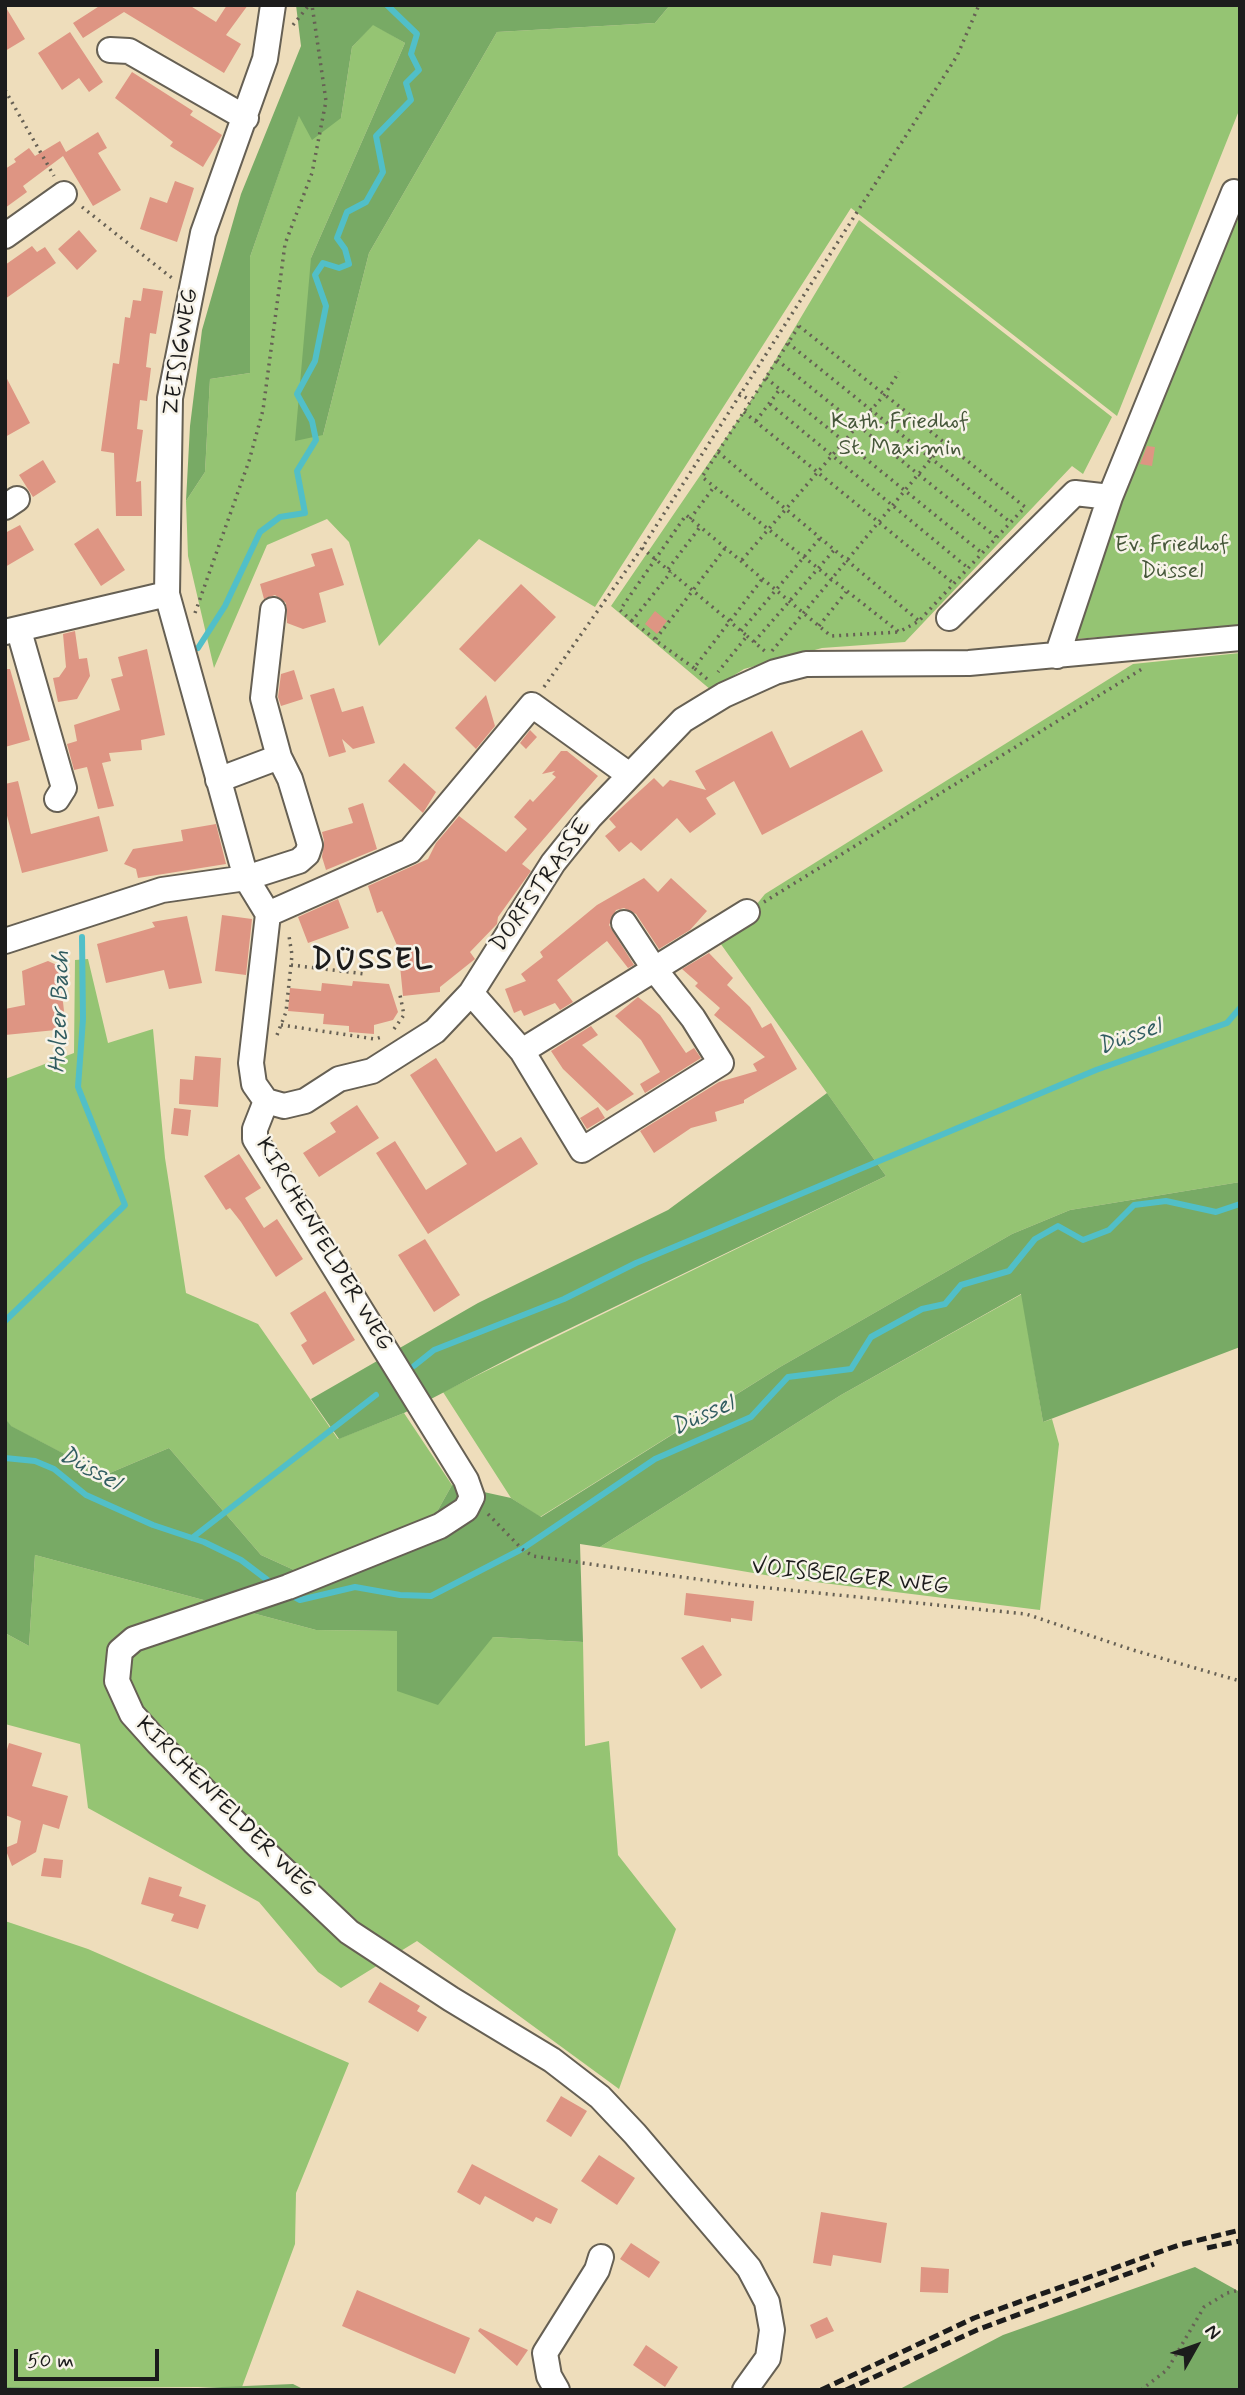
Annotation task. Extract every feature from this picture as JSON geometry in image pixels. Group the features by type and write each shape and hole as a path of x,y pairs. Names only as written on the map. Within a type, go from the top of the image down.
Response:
{"street":[{"name":"ZEISIGWEG","path":"167,594 170,398 203,233 265,60 273,5"},
{"path":"110,50 129,51 246,118"},
{"path":"1057,656 1111,497 1234,192"},
{"path":"5,236 64,194"},
{"path":"949,618 1075,493 1111,497"},
{"path":"57,799 64,788 12,632 167,594 246,877 268,914 251,1063 254,1084 266,1101"},
{"path":"5,941 162,890 246,877 299,861 307,854 310,845 290,779 279,757 263,698 263,677 270,656 273,610"},
{"name":"DORFSTRASSE","path":"266,1101 284,1106 305,1101 339,1079 372,1071 435,1031 471,993 553,863 628,774 683,720 724,695 775,672 806,664 969,663 1240,638"},
{"path":"268,914 410,851 532,705 628,774"},
{"path":"218,780 279,757"},
{"path":"522,1051 747,912"},
{"path":"471,993 522,1051 582,1150 601,1147 721,1063 693,1018 655,970 651,960 624,923"},
{"name":"KIRCHENFELDER WEG","path":"266,1101 255,1129 256,1139 466,1480 472,1497 466,1510 440,1526 288,1587 134,1639 120,1651 117,1681 132,1714 254,1842 349,1932 451,1999 552,2060 600,2097 635,2134 749,2268 767,2302 772,2330 768,2358 745,2390"},
{"path":"557,2390 549,2376 545,2353 597,2270 601,2257"}],"path":[{"path":"180,640 194,618 249,461 263,410 273,314 285,244 313,173 326,101 312,5"},
{"path":"532,705 642,548 957,56 979,5"},
{"path":"5,90 64,194 180,285 192,289"},
{"path":"709,680 620,610 686,515 831,636 899,632 919,621 1025,507 799,326 702,477 899,632"},
{"path":"788,343 1011,522"},
{"path":"777,360 997,537"},
{"path":"742,560 885,394 899,372"},
{"path":"766,378 982,553"},
{"path":"756,421 780,389"},
{"path":"739,393 751,401"},
{"path":"770,404 968,568"},
{"path":"744,412 953,583"},
{"path":"642,548 769,654 945,442"},
{"path":"718,452 919,621"},
{"path":"690,519 714,486"},
{"path":"632,621 700,527"},
{"path":"741,631 821,537"},
{"path":"655,640 726,547"},
{"path":"754,642 835,549"},
{"path":"694,668 763,578"},
{"path":"819,626 846,592"},
{"path":"702,687 747,636"},
{"path":"747,912 1147,666"},
{"path":"291,965 365,974"},
{"path":"281,1025 375,1039 384,1037 400,1023 404,1015 400,995"},
{"name":"VOISBERGER WEG","path":"472,1497 529,1551 739,1585 1026,1614 1133,1650 1240,1681"},
{"path":"1141,2390 1167,2370 1204,2307 1227,2293 1240,2290"}],"green space":[{"path":"296,5 670,5 655,23 497,32 369,253 323,435 295,441 311,258 405,43 373,25 352,47 341,118 312,140 299,116 250,257 250,373 210,379 205,472 186,501 190,426 202,330 241,194 301,46"},
{"path":"670,5 1240,5 1240,108 1117,416 851,208 595,607 479,539 379,646 349,542 327,519 267,545 214,668 188,556 186,501 205,472 210,379 250,373 250,257 299,115 341,118 352,47 373,24 405,43 311,258 323,435 369,253 497,32 655,23"},
{"name":"Ev. Friedhof Düssel","path":"1240,198 1240,626 1075,639 1136,448"},
{"name":"Kath. Friedhof St. Maximin","path":"859,220 1112,417 1083,474 1072,466 905,642 822,648 744,669 711,690 611,606 751,401"},
{"path":"1240,653 1240,1182 1070,1210 1012,1234 780,1367 540,1517 511,1498 443,1392 886,1176 713,933 752,910 765,894 1133,664"},
{"path":"88,959 108,1043 153,1029 165,1158 186,1293 258,1324 338,1439 404,1413 452,1485 434,1517 327,1585 261,1555 169,1448 105,1475 10,1426 5,1418 5,1079 74,1053 75,960"},
{"path":"827,1093 886,1176 527,1349 404,1413 339,1439 311,1399 478,1303 668,1210"},
{"path":"1240,1182 1240,1347 1043,1422 1021,1294 841,1395 600,1547 580,1544 583,1642 493,1637 438,1705 397,1691 397,1631 316,1630 35,1555 29,1646 5,1633 5,1418 11,1426 105,1475 169,1448 261,1555 327,1585 434,1517 452,1485 511,1498 541,1517 780,1367 1012,1234 1070,1210"},
{"path":"1022,1294 1043,1422 1052,1419 1059,1444 1040,1610 783,1578 600,1547 841,1395"},
{"path":"35,1555 316,1630 397,1631 398,1691 493,1637 583,1642 585,1746 609,1741 618,1855 676,1929 619,2089 417,1941 341,1988 318,1972 259,1902 88,1808 80,1744 5,1724 5,1633 29,1646"},
{"path":"5,1921 88,1949 349,2063 296,2193 295,2244 242,2387 5,2387"},
{"path":"1195,2267 1240,2292 1240,2390 898,2390 1003,2335"},
{"path":"293,2384 305,2390 5,2390 5,2387 198,2388"}],"building":[{"path":"101,5 189,5 216,22 227,5 248,5 226,35 241,44 224,73 124,12 83,38 73,23"},
{"path":"5,6 25,39 5,51"},
{"path":"70,32 103,82 89,92 79,78 62,90 38,53"},
{"path":"132,72 193,111 190,115 222,135 203,167 170,146 173,142 115,98"},
{"path":"98,132 107,148 98,153 121,190 93,206 63,156 23,186 27,192 5,208 5,169 16,162 14,159 29,148 35,156 60,141 66,152"},
{"path":"175,181 194,188 177,242 140,229 150,197 167,203"},
{"path":"79,230 97,251 77,270 58,249"},
{"path":"32,246 37,252 45,247 56,263 5,299 5,265"},
{"path":"143,288 163,291 156,334 150,333 146,367 151,368 147,401 140,400 137,429 143,430 136,482 141,481 142,516 116,516 114,453 101,451 113,363 119,364 125,317 130,318 133,300 141,301"},
{"path":"5,375 30,423 5,437"},
{"path":"1147,446 1155,447 1152,466 1140,464"},
{"path":"43,460 56,482 33,497 19,475"},
{"path":"20,525 34,550 5,567 5,533"},
{"path":"98,528 125,570 101,586 74,544"},
{"path":"332,548 344,585 319,593 326,622 303,629 287,623 286,603 275,595 264,599 260,584 315,566 311,554"},
{"path":"521,584 556,617 495,682 459,649"},
{"path":"655,611 667,621 657,634 645,624"},
{"path":"75,631 79,659 87,658 90,676 77,699 58,702 53,678 59,677 66,667 63,634"},
{"path":"147,649 165,735 141,740 142,750 109,753 111,761 102,763 114,806 98,809 87,767 74,770 67,744 77,741 74,725 120,710 111,679 123,676 118,657"},
{"path":"5,669 10,669 30,740 5,747"},
{"path":"294,670 303,699 281,706 278,697 281,674"},
{"path":"334,688 342,712 363,706 375,743 353,749 342,739 346,752 329,757 310,695"},
{"path":"486,695 495,726 476,749 455,728"},
{"path":"530,730 537,737 526,749 520,743"},
{"path":"862,730 883,771 762,835 734,781 706,798 716,814 690,833 677,818 641,851 631,842 619,852 605,836 616,827 609,819 654,778 663,787 670,780 706,790 695,771 772,731 790,768"},
{"path":"561,751 567,751 598,776 522,864 531,871 498,917 497,924 470,952 475,959 440,987 440,992 403,996 400,966 406,966 382,911 377,913 368,886 428,859 436,843 459,816 506,852 527,829 514,817 530,799 533,802 556,777 552,774 555,771 542,774"},
{"path":"404,763 436,792 423,813 388,781"},
{"path":"18,781 31,834 99,816 108,851 22,873 5,808 5,784"},
{"path":"363,803 377,849 326,870 322,857 322,832 353,823 348,808"},
{"path":"216,824 226,864 138,878 136,869 124,864 133,849 183,841 181,830"},
{"path":"644,878 658,892 671,878 707,911 690,930 659,949 636,914 624,908 616,910 609,925 634,965 628,968 607,941 557,980 573,1002 560,1010 555,1003 524,1016 521,1010 514,1013 505,989 526,981 521,974 543,957 540,952 597,905"},
{"path":"338,899 349,928 308,943 298,917"},
{"path":"222,915 252,919 246,975 215,971"},
{"path":"187,916 202,983 169,989 164,970 106,983 97,944 155,927 152,922"},
{"path":"709,953 733,978 727,985 750,1007 762,1028 771,1023 797,1069 744,1100 744,1103 715,1112 717,1121 691,1128 654,1153 640,1131 719,1082 757,1071 753,1064 765,1057 714,1015 720,1008 695,986 698,983 682,969"},
{"path":"48,961 59,966 66,1029 5,1035 5,1009 25,1005 22,971"},
{"path":"353,981 389,984 398,1012 393,1020 374,1025 374,1034 349,1032 349,1026 323,1024 324,1014 288,1011 290,988 321,991 322,983 352,986"},
{"path":"638,997 660,1015 686,1053 694,1048 701,1058 645,1093 640,1084 660,1072 641,1040 615,1016"},
{"path":"591,1026 598,1035 582,1045 634,1094 607,1111 563,1069 551,1051"},
{"path":"195,1056 221,1058 218,1107 179,1104 180,1079 193,1080"},
{"path":"436,1058 496,1152 521,1137 538,1164 428,1234 376,1153 395,1141 426,1190 467,1164 410,1075"},
{"path":"357,1105 379,1138 319,1177 303,1153 336,1132 330,1123"},
{"path":"598,1107 605,1118 587,1129 580,1118"},
{"path":"174,1108 191,1110 188,1136 171,1134"},
{"path":"239,1154 261,1188 245,1198 264,1228 277,1219 303,1259 276,1277 241,1222 230,1208 226,1210 204,1176"},
{"path":"425,1239 460,1295 434,1312 398,1255"},
{"path":"325,1291 355,1340 313,1365 301,1345 307,1341 290,1313"},
{"path":"686,1593 754,1601 752,1621 731,1618 731,1622 684,1615"},
{"path":"703,1645 722,1675 701,1689 681,1658"},
{"path":"9,1743 42,1753 32,1786 68,1796 59,1829 43,1824 36,1852 12,1866 5,1848 17,1843 21,1821 5,1815 5,1756"},
{"path":"44,1858 63,1860 61,1878 41,1876"},
{"path":"149,1877 182,1887 179,1896 206,1905 198,1929 171,1921 174,1914 141,1904"},
{"path":"380,1982 420,2006 417,2011 427,2017 418,2032 368,2002"},
{"path":"561,2096 587,2111 571,2137 546,2121"},
{"path":"599,2155 635,2178 617,2205 581,2181"},
{"path":"472,2164 558,2209 551,2224 536,2217 533,2222 485,2196 480,2205 457,2192"},
{"path":"821,2212 887,2223 881,2263 833,2255 831,2266 813,2263"},
{"path":"631,2243 660,2262 649,2278 620,2259"},
{"path":"921,2267 949,2269 948,2293 920,2292"},
{"path":"357,2290 470,2338 455,2374 342,2326"},
{"path":"827,2317 834,2331 816,2339 810,2325"},
{"path":"480,2328 528,2350 517,2366 478,2331"},
{"path":"646,2345 678,2367 665,2387 633,2365"}],"waterway":[{"name":"Holzer Bach","path":"198,648 225,606 260,532 280,517 305,513 297,471 316,440 312,421 297,394 315,361 326,306 315,275 323,263 339,268 349,264 345,249 337,238 347,212 366,202 383,172 376,136 411,100 406,83 419,70 411,54 417,34 387,5"},
{"name":"Holzer Bach","path":"5,1321 125,1205 78,1087 83,1019 82,937"},
{"name":"Düssel","path":"414,1366 434,1350 564,1299 636,1263 1096,1070 1227,1023 1240,1008"},
{"name":"Düssel","path":"289,1594 300,1600 355,1587 400,1595 431,1596 522,1549 655,1459 751,1417 788,1377 851,1369 871,1337 922,1309 945,1304 961,1285 1009,1271 1035,1239 1058,1226 1083,1240 1109,1230 1134,1205 1166,1201 1216,1212 1240,1204"},
{"name":"Düssel","path":"192,1538 376,1395"},
{"name":"Düssel","path":"5,1458 35,1461 54,1469 86,1495 153,1525 204,1542 241,1560 274,1585"}],"railway":[{"path":"821,2390 974,2318 1179,2245 1240,2230"},
{"path":"1207,2248 1240,2241"},
{"path":"846,2390 977,2330 1154,2264"}],"district":[{"name":"DÜSSEL","path":"373,962"}]}
